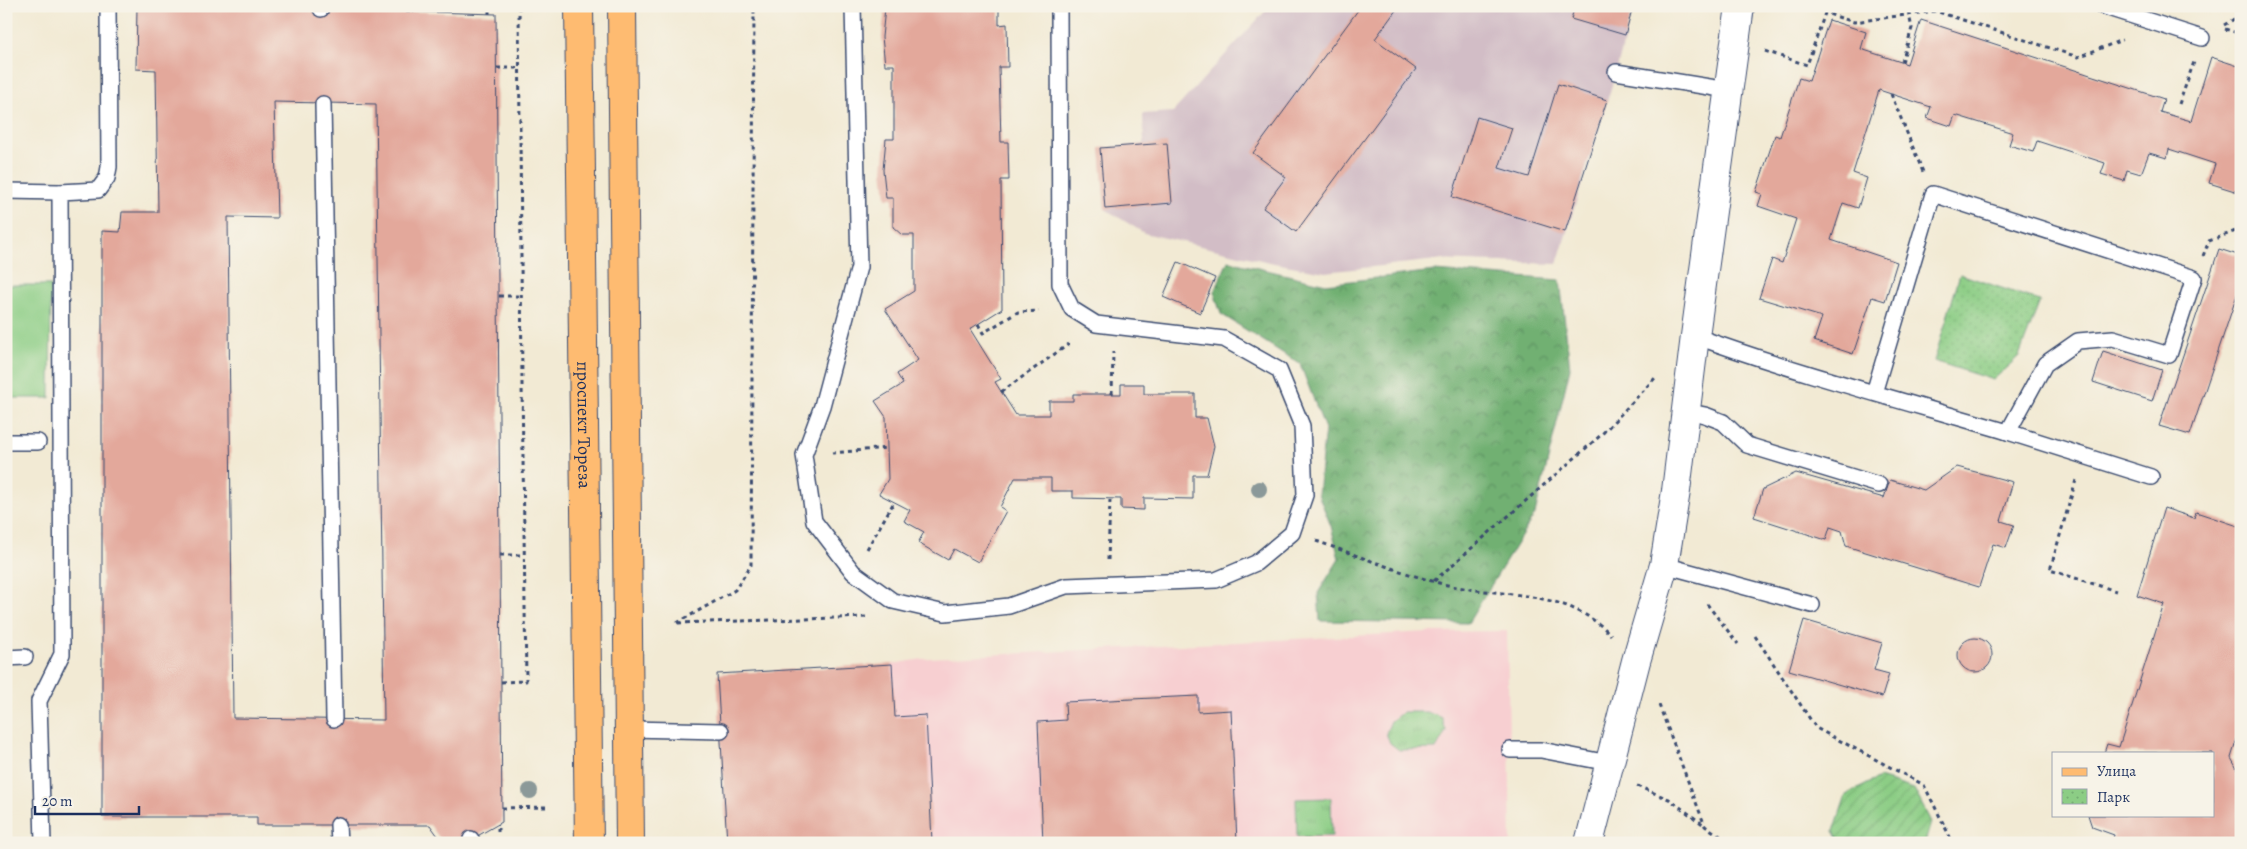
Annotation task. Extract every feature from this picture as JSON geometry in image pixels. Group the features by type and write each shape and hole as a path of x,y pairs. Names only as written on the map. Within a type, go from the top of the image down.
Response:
{"main road":[{"name":"проспект Тореза","path":"579,6 589,843"},
{"path":"622,6 630,843"}],"street":[{"path":"1589,843 1636,661 1672,567 1676,491 1694,336 1740,6"}],"lane":[{"path":"6,191 60,192 98,190 107,178 109,167 108,6"},
{"path":"854,6 859,267 822,406 804,456 814,521 853,572 893,601 945,613 1008,606 1066,586 1216,580 1256,563 1292,533 1305,495 1302,426 1279,370 1224,339 1096,324 1072,309 1060,284 1059,6"},
{"path":"2102,6 2202,38"},
{"path":"1616,72 1728,90"},
{"path":"323,104 334,719"},
{"path":"42,843 39,701 62,654 60,192"},
{"path":"1874,393 1933,194 2194,278 2169,355 2113,338 2078,341 2045,364 2008,432"},
{"path":"1694,336 1745,354 2008,432 2151,478"},
{"path":"1685,411 1705,415 1723,422 1747,445 1879,485"},
{"path":"6,442 38,442"},
{"path":"1672,567 1812,605"},
{"path":"6,658 25,657"},
{"path":"629,729 721,731"},
{"path":"1510,750 1541,750 1609,763"},
{"path":"338,825 339,843"}],"path":[{"path":"489,6 489,14"},
{"path":"501,682 526,682 518,68 519,6"},
{"path":"754,6 751,565 735,590 677,623 880,616 893,601"},
{"path":"1902,62 1912,28 1907,6"},
{"path":"1735,40 1807,65 1825,13 1854,22 1935,11 2078,57 2113,43"},
{"path":"2219,27 2241,34"},
{"path":"2179,104 2202,38"},
{"path":"497,68 518,68"},
{"path":"1891,94 1933,194"},
{"path":"2194,278 2209,241 2241,229"},
{"path":"499,296 521,296"},
{"path":"978,324 983,333 1018,312 1039,311"},
{"path":"1001,392 1070,344"},
{"path":"1112,394 1113,348"},
{"path":"1433,582 1601,435 1661,371"},
{"path":"804,456 887,448"},
{"path":"2083,456 2050,570 2116,591"},
{"path":"1108,566 1110,499"},
{"path":"853,572 894,502"},
{"path":"1292,533 1433,582 1558,602 1583,612 1603,628 1636,661 1649,681 1705,826"},
{"path":"500,555 524,555"},
{"path":"1672,567 1738,644"},
{"path":"1755,636 1816,728 1924,785 1953,843"},
{"path":"1609,763 1624,781 1669,799 1731,843"},
{"path":"502,808 546,807"},
{"path":"2035,841 2040,843"}],"shaded area":[{"path":"1270,6 1633,6 1616,72 1557,264 1437,260 1325,272 1274,263 1144,233 1105,209 1100,148 1144,144 1143,114 1173,112"},
{"path":"1507,631 1511,843 727,843 717,674 892,664 929,658 1429,632"}],"green space":[{"path":"1228,261 1326,284 1434,271 1560,280 1570,368 1535,514 1468,623 1320,621 1318,593 1339,559 1331,526 1318,494 1325,429 1300,364 1221,314 1214,292"},
{"path":"1960,274 2040,301 2019,356 1993,380 1934,361"},
{"path":"6,285 51,285 50,398 6,398"},
{"path":"1403,712 1427,712 1442,718 1446,731 1436,749 1399,750 1390,743 1386,733 1391,721"},
{"path":"1879,778 1914,789 1931,822 1925,843 1841,843 1834,831 1846,795"},
{"path":"1331,798 1332,836 1297,837 1296,799"}],"building":[{"path":"137,6 294,6 294,8 496,14 502,822 465,843 443,843 430,825 257,825 257,817 102,817 102,231 120,232 122,212 158,212 156,70 136,69","holes":["274,102 376,104 384,720 233,718 228,217 277,218"]},
{"path":"894,6 999,6 999,25 1007,24 1008,67 999,67 1001,142 1008,142 1009,180 1001,180 1002,309 970,329 1001,379 995,382 1016,415 1049,415 1049,401 1073,401 1073,394 1121,394 1121,384 1144,384 1144,394 1195,394 1195,418 1207,418 1214,446 1207,475 1193,475 1193,499 1144,498 1144,510 1121,509 1121,499 1073,498 1073,491 1051,491 1051,478 1015,478 1000,507 1006,511 978,562 954,549 948,560 918,543 924,532 904,521 910,510 879,494 888,479 886,417 875,401 903,384 897,374 918,360 885,309 914,291 914,235 902,235 893,227 893,198 886,198 883,170 886,139 894,139 894,65 885,65 882,37 885,8 894,8"},
{"path":"1361,6 1399,6 1375,39 1416,69 1296,232 1263,208 1286,177 1253,153"},
{"path":"1575,6 1633,6 1625,35 1571,19"},
{"path":"1829,20 1866,32 1861,49 1907,64 1921,20 2164,99 2160,112 2191,121 2211,57 2241,67 2241,193 2209,183 2215,164 2169,149 2167,158 2149,153 2141,174 2127,170 2124,181 2101,174 2105,163 2037,141 2033,152 2009,145 2013,133 1955,115 1951,126 1927,118 1931,107 1879,90 1853,173 1867,178 1858,208 1843,203 1831,240 1897,262 1885,301 1872,297 1853,354 1814,341 1822,317 1759,298 1772,259 1782,263 1796,219 1758,206 1762,194 1756,192 1775,135 1780,137 1799,78 1809,81"},
{"path":"1558,84 1607,100 1565,232 1452,197 1477,117 1512,128 1499,168 1529,177"},
{"path":"1167,143 1172,203 1105,209 1100,148"},
{"path":"2219,249 2241,256 2241,283 2190,435 2159,426"},
{"path":"1178,262 1215,278 1200,313 1163,297"},
{"path":"2103,351 2162,370 2152,401 2093,382"},
{"path":"1957,467 2013,482 2001,521 2014,525 2006,548 1993,544 1979,587 1846,546 1842,531 1830,527 1826,540 1754,517 1763,489 1796,473 1884,498 1890,480 1924,490"},
{"path":"2164,508 2194,518 2196,512 2241,527 2241,726 2231,758 2241,776 2241,843 2112,843 2114,835 2092,827 2088,816 2214,816 2214,752 2104,752 2107,744 2119,747 2164,604 2137,595"},
{"path":"1804,620 1882,643 1874,670 1889,674 1882,697 1789,670"},
{"path":"1975,638 1982,639 1987,643 1991,648 1991,662 1987,667 1982,671 1975,672 1968,671 1963,667 1959,662 1958,655 1959,648 1963,643 1968,639"},
{"path":"892,664 895,717 926,715 932,842 727,843 717,674"},
{"path":"1198,696 1198,712 1231,710 1237,843 1043,843 1038,722 1066,720 1065,702"}]}
